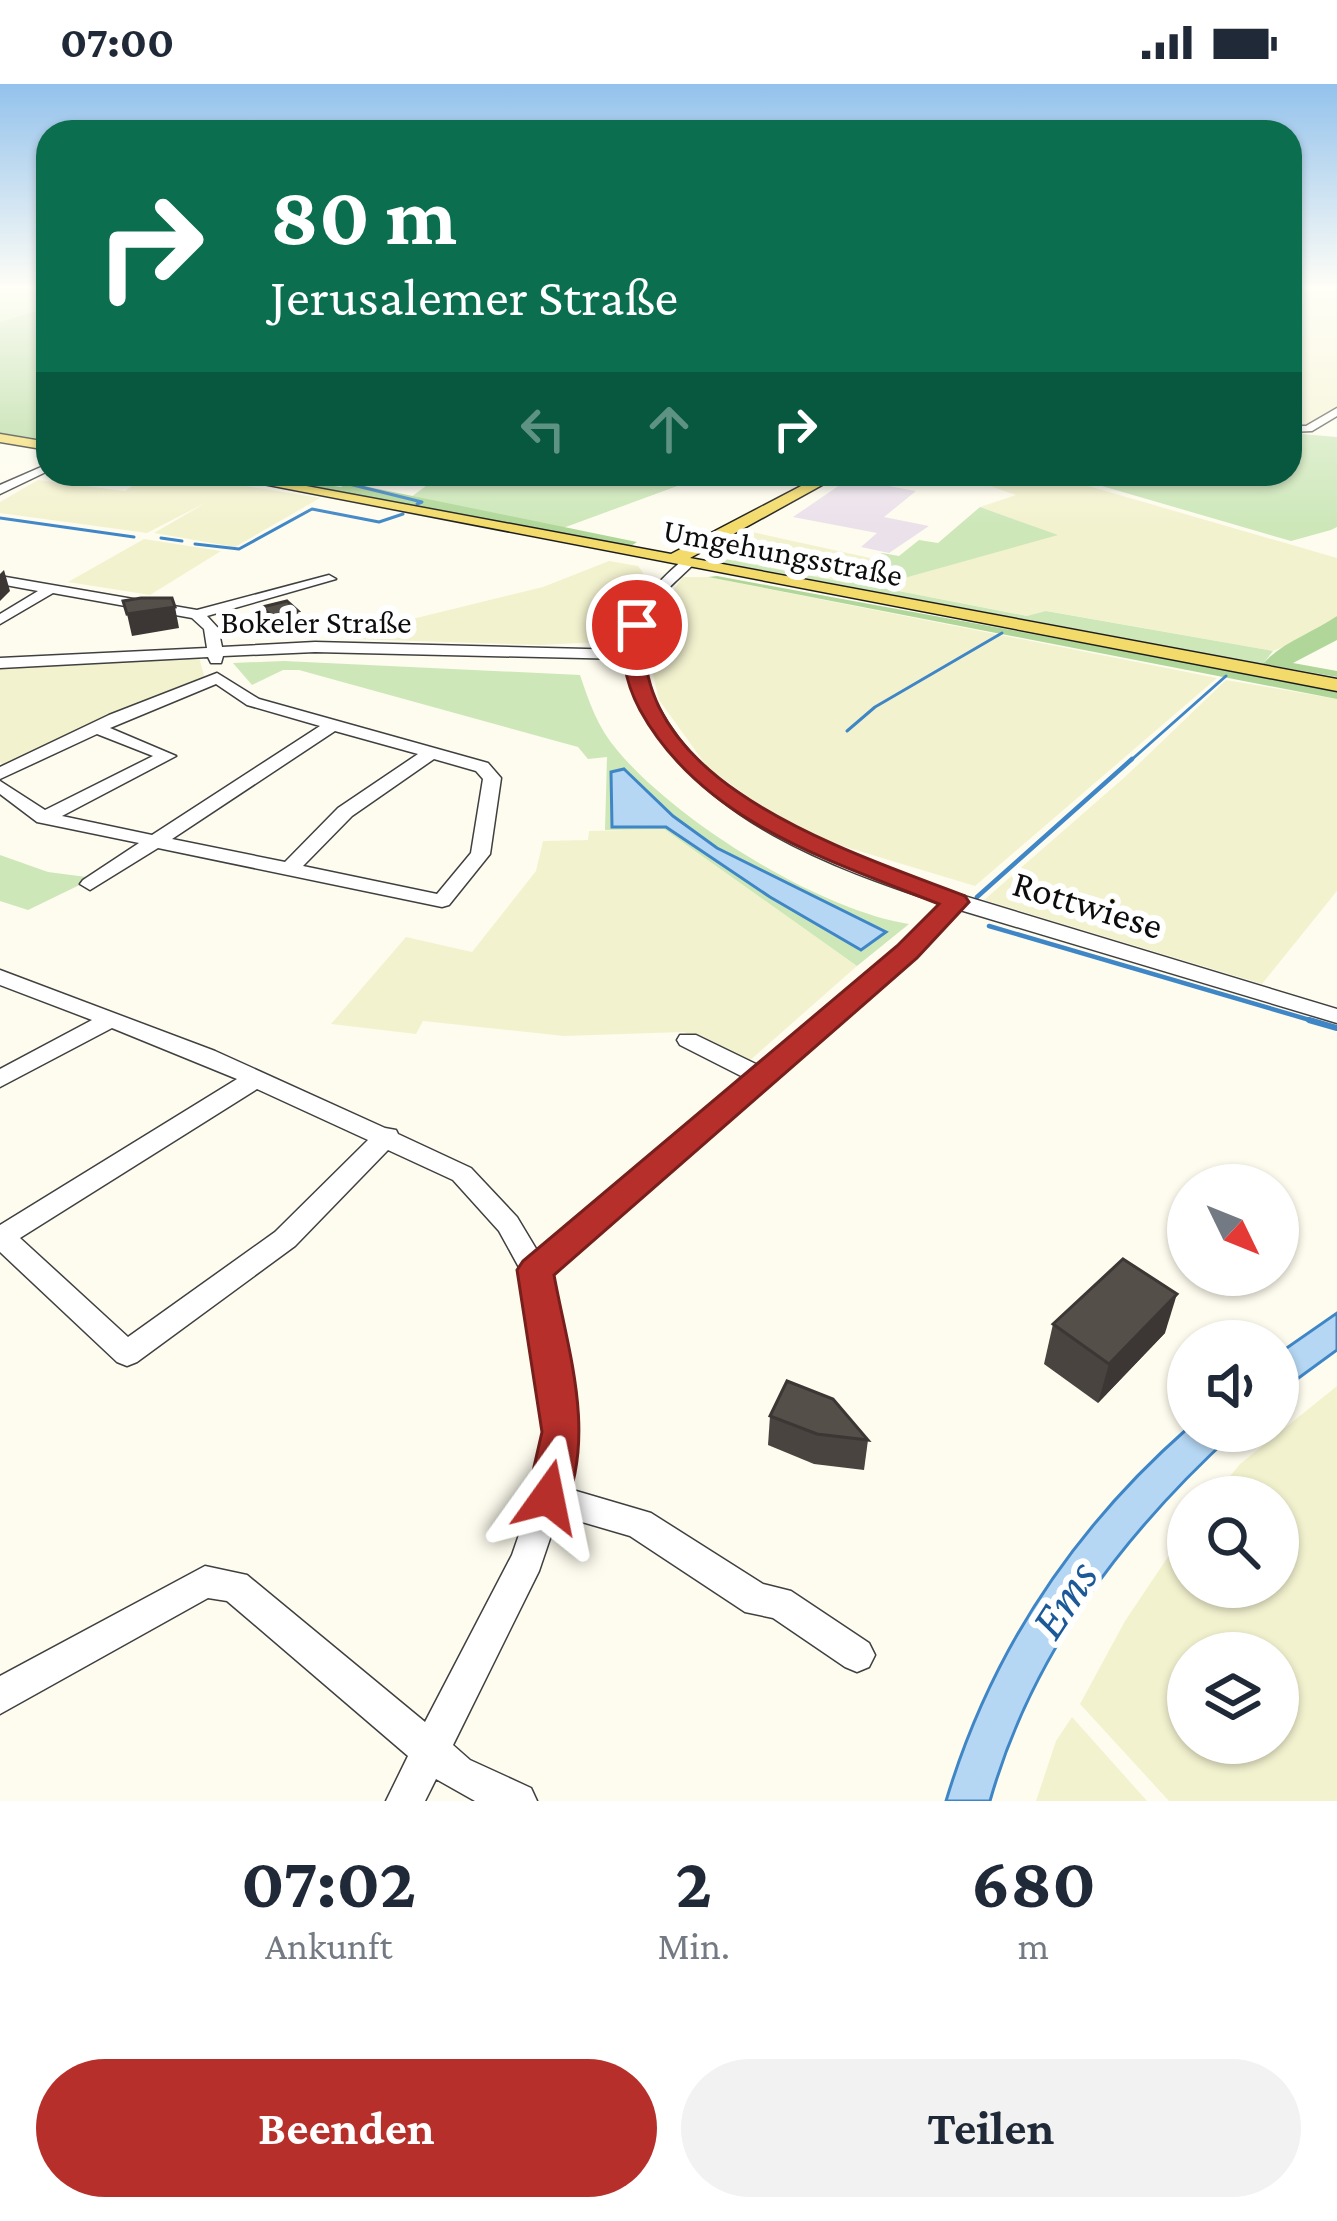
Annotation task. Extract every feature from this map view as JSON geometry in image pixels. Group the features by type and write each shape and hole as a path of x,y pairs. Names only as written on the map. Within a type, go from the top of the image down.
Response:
{"main road":[{"path":"0,438 36,444"},
{"name":"Umgehungsstraße","path":"281,486 1337,685"},
{"path":"681,562 813,486"}],"street":[{"path":"1302,429 1337,411"},
{"path":"0,490 36,473"},
{"path":"632,655 637,625 659,585 681,562"},
{"path":"0,580 197,614 329,579"},
{"path":"0,620 52,588"},
{"path":"197,614 211,628 217,679"},
{"name":"Bokeler Straße","path":"0,663 348,647 632,655"},
{"name":"Rottwiese","path":"632,655 641,694 684,758 717,788 816,848 956,902 1337,1016"},
{"path":"0,786 44,818 442,901 480,854 492,778 482,767 253,702 217,679"},
{"path":"0,774 217,679"},
{"path":"90,884 334,724"},
{"path":"44,818 167,756 99,729"},
{"path":"288,870 345,812 433,752"},
{"path":"535,1270 907,952 956,902"},
{"path":"0,977 257,1078 462,1174 508,1224 535,1270 562,1432 548,1497 527,1560 405,1801"},
{"path":"0,1079 113,1018"},
{"path":"688,1040 761,1076"},
{"path":"257,1078 1,1237 127,1354 285,1239 386,1136"},
{"path":"548,1497 639,1524 757,1600 779,1603 857,1655"},
{"path":"0,1696 205,1582 235,1586 431,1753 457,1772 518,1801"}],"shaded area":[{"path":"838,486 888,486 916,491 884,517 929,526 889,553 861,547 877,533 793,517"}],"green space":[{"path":"0,367 36,367 36,438 0,433"},
{"path":"1302,367 1337,367 1337,408 1305,428"},
{"path":"1302,434 1337,437 1337,527 1291,541 1102,486 1302,486"},
{"path":"36,481 36,486 125,491 132,486 246,486 320,498 235,547 154,533 207,502 147,533 0,513 0,502"},
{"path":"308,486 364,486 637,542 631,546"},
{"path":"426,486 677,486 563,528 411,497"},
{"path":"990,486 1088,486 1337,558 1337,616 1307,637 1273,651 1047,611 1028,616 883,588 882,584 1056,535 980,507 1016,495"},
{"path":"980,507 1058,535 883,584 883,588 1027,616 1046,611 1273,651 1263,664 708,560 710,556 848,583 882,553 899,556 919,540 938,543"},
{"path":"743,530 875,559 848,583 710,556"},
{"path":"144,539 221,551 150,595 68,582"},
{"path":"609,561 638,566 644,574 600,642 540,645 350,639 347,635 543,587"},
{"path":"682,577 708,577 1217,678 975,886 829,842 775,816 708,768 659,700 649,658 661,610"},
{"path":"708,577 1337,690 1337,699"},
{"path":"1337,616 1337,640 1293,663 1337,671 1337,677 1263,664 1287,644"},
{"path":"199,657 205,679 6,767 0,762 0,669"},
{"path":"284,661 580,675 610,742 674,805 792,881 833,901 909,924 857,966 664,829 605,830 607,757 588,759 578,747 299,670 283,670 252,685 233,663","holes":["629,772 683,825 747,865 885,931 861,949 770,897 666,827"]},
{"path":"1226,680 1337,699 1337,891 1262,984 984,900 1126,776"},
{"path":"664,829 857,966 747,1063 684,1032 564,1036 423,1021 416,1034 331,1024 406,937 472,952 536,871 543,841 588,840 589,831"},
{"path":"0,855 48,872 94,878 28,910 0,901"},
{"path":"1337,1386 1337,1801 1169,1801 1080,1704 1125,1621 1167,1558 1167,1608 1299,1608 1299,1476 1230,1476 1255,1452 1299,1452 1299,1417"},
{"path":"1072,1717 1147,1801 1036,1801 1056,1741"}],"water":[{"path":"624,769 673,816 717,848 886,932 861,950 770,897 666,827 612,827 611,772"},
{"path":"1337,1313 1337,1350 1299,1378 1299,1339"},
{"name":"Ems","path":"1167,1448 1167,1452 1214,1452 1189,1476 1167,1476 1167,1499 1087,1599 1030,1695 990,1801 946,1801 986,1695 1040,1597 1072,1552"}],"building":[{"path":"172,598 175,607 127,614 123,601"},
{"path":"287,601 298,611 273,617 262,607"},
{"path":"1123,1259 1167,1288 1167,1296 1175,1296 1109,1364 1053,1324"},
{"path":"787,1381 833,1399 868,1440 817,1434 770,1416"}],"waterway":[{"path":"357,486 422,502 417,504"},
{"path":"195,544 239,549 312,509 379,522 403,514"},
{"path":"0,518 134,537"},
{"path":"161,538 182,541"},
{"path":"847,731 875,707 1002,633"},
{"path":"1129,762 1226,676"},
{"path":"977,897 1132,759"},
{"path":"989,926 1320,1023"},
{"path":"1309,1020 1337,1028"}],"route":[{"path":"548,1497 562,1432 535,1270 907,952 956,902 804,842 717,788 684,758 641,694 632,655 637,625"}]}
